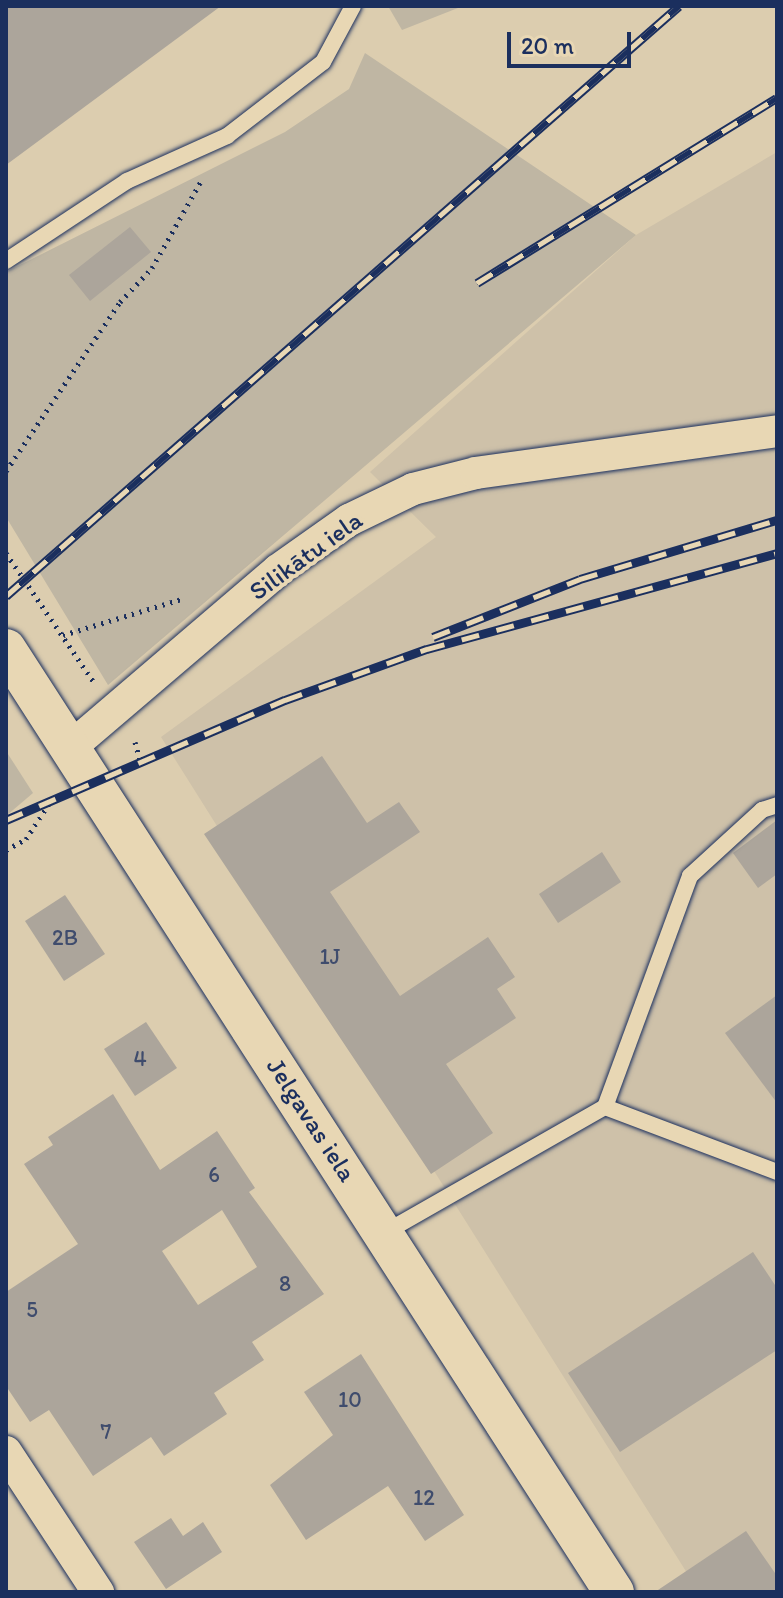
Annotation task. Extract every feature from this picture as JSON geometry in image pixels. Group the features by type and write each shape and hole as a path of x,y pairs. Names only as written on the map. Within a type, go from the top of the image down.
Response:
{"street":[{"name":"Silikātu iela","path":"71,747 127,725 278,570 349,520 413,489 476,473 777,431"},
{"name":"Jelgavas iela","path":"6,649 614,1592"},
{"path":"6,1452 98,1592"}],"lane":[{"path":"6,261 127,181 227,136 323,62 353,6"},
{"path":"384,1234 605,1107 690,876 762,810 777,805"},
{"path":"605,1107 777,1172"}],"path":[{"path":"6,471 120,302 152,268 227,136"},
{"path":"6,553 127,725 141,763"},
{"path":"63,635 192,596"},
{"path":"127,725 133,745"},
{"path":"6,850 26,839 52,799"}],"shaded area":[{"path":"388,6 463,6 402,30"},
{"path":"365,53 636,235 108,685 6,517 6,272 285,132 349,89"},
{"path":"777,152 777,1592 699,1592 161,737 436,537 370,472 636,235"},
{"path":"6,751 33,793 6,816"}],"building":[{"path":"6,6 221,6 6,165"},
{"path":"130,227 151,252 90,301 69,275"},
{"path":"322,756 367,823 399,802 420,832 330,892 400,996 488,937 515,977 497,989 516,1018 446,1064 493,1133 431,1174 204,834"},
{"path":"777,820 777,874 758,888 733,853"},
{"path":"602,852 621,882 558,923 539,894"},
{"path":"65,895 105,954 64,981 25,921"},
{"path":"777,995 777,1103 725,1033"},
{"path":"146,1022 177,1068 135,1096 104,1049"},
{"path":"113,1094 160,1170 217,1131 255,1188 249,1192 324,1294 252,1342 264,1360 214,1393 227,1414 164,1456 151,1437 93,1476 49,1410 30,1422 6,1386 6,1292 78,1244 24,1164 53,1145 48,1137","holes":["222,1210 257,1267 198,1305 162,1251"]},
{"path":"753,1252 777,1288 777,1350 620,1452 568,1373"},
{"path":"361,1354 464,1515 425,1541 388,1486 306,1540 270,1485 333,1435 304,1392"},
{"path":"171,1518 183,1536 203,1522 222,1552 166,1589 134,1542"},
{"path":"746,1531 777,1576 777,1592 655,1592"}],"railway":[{"path":"6,596 679,6"},
{"path":"477,283 777,98"},
{"path":"433,637 580,579 777,520"},
{"path":"6,820 285,700 427,649 777,553"}]}
